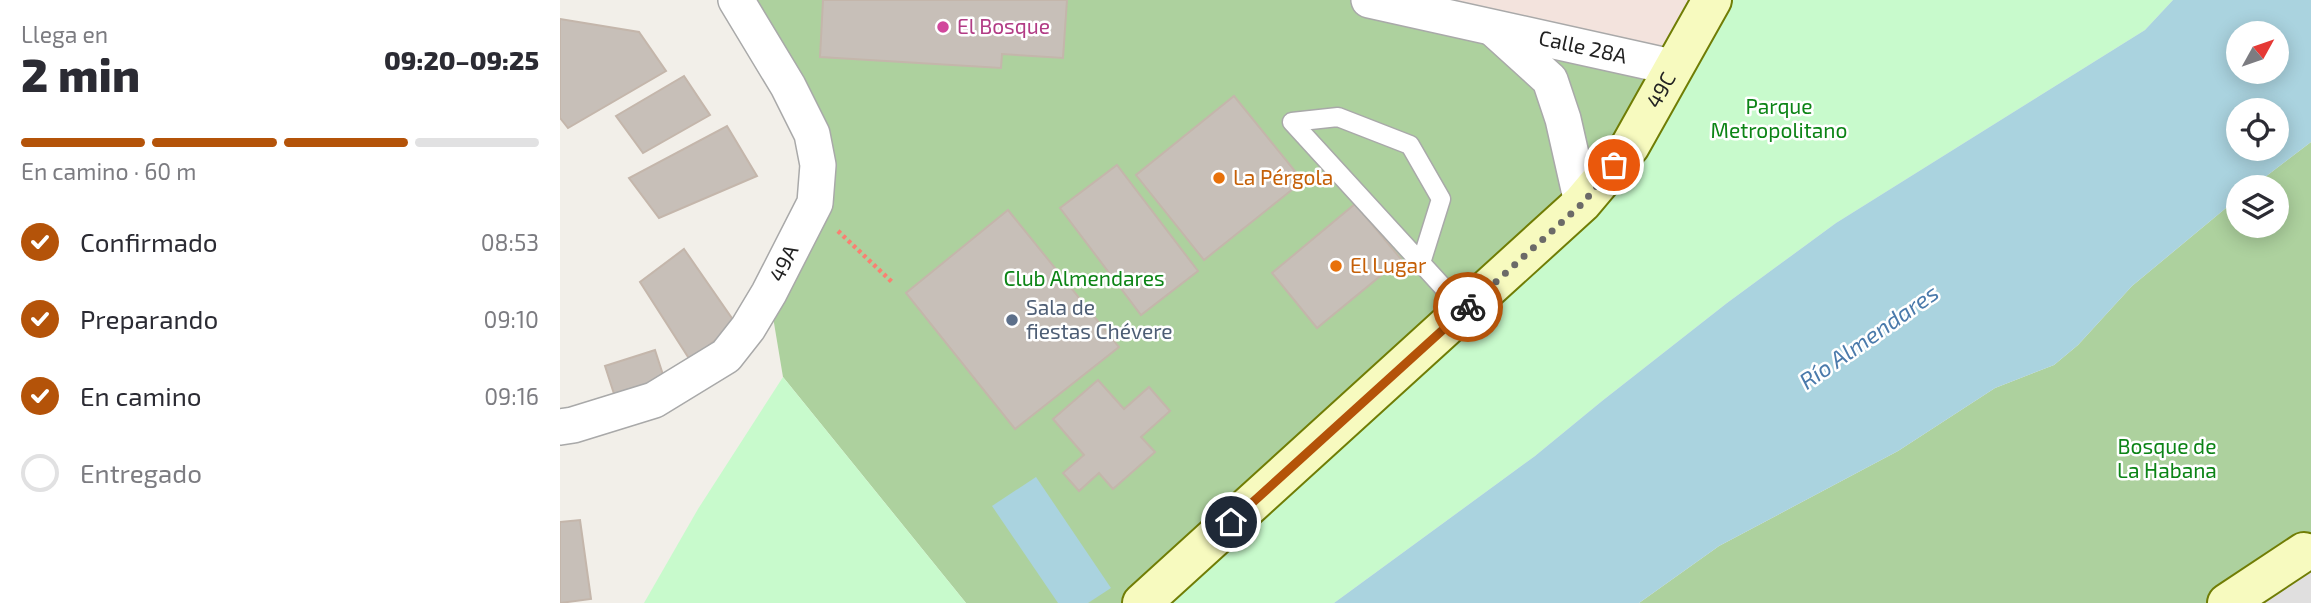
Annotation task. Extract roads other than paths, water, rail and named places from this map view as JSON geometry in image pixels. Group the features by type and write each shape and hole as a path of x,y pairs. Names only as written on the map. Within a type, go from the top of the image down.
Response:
{"street":[{"name":"49A","path":"560,427 654,400 726,356 748,328 769,293 814,203 818,164 812,134 788,86 736,0"},
{"name":"Calle 28A","path":"1369,0 1672,67"},
{"name":"49C","path":"1142,603 1583,203 1630,145 1712,0"},
{"name":"Calle 28A","path":"1492,27 1550,80 1563,119 1583,203"},
{"path":"2227,603 2309,555"}],"lane":[{"path":"1421,263 1441,199 1410,145 1338,117 1292,122 1393,233 1464,310"}],"water":[{"name":"Río Almendares","path":"2173,0 2311,0 2311,142 2289,159 2289,98 2226,98 2226,161 2286,161 2268,175 2226,175 2226,208 2132,286 2078,345 2054,365 1995,388 1898,451 1719,546 1639,603 1334,603 1535,456 1727,303 1836,223 2145,30"},
{"path":"1036,477 1111,588 1088,603 1058,603 992,506"}],"place":[{"name":"El Bosque","path":"943,27"},
{"name":"La Pérgola","path":"1219,178"},
{"name":"El Lugar","path":"1336,266"},
{"name":"Sala de fiestas Chévere","path":"1012,320"}],"park label":[{"name":"Parque Metropolitano","path":"1779,119"},
{"name":"Club Almendares","path":"1084,279"},
{"name":"Bosque de La Habana","path":"2167,459"}]}
